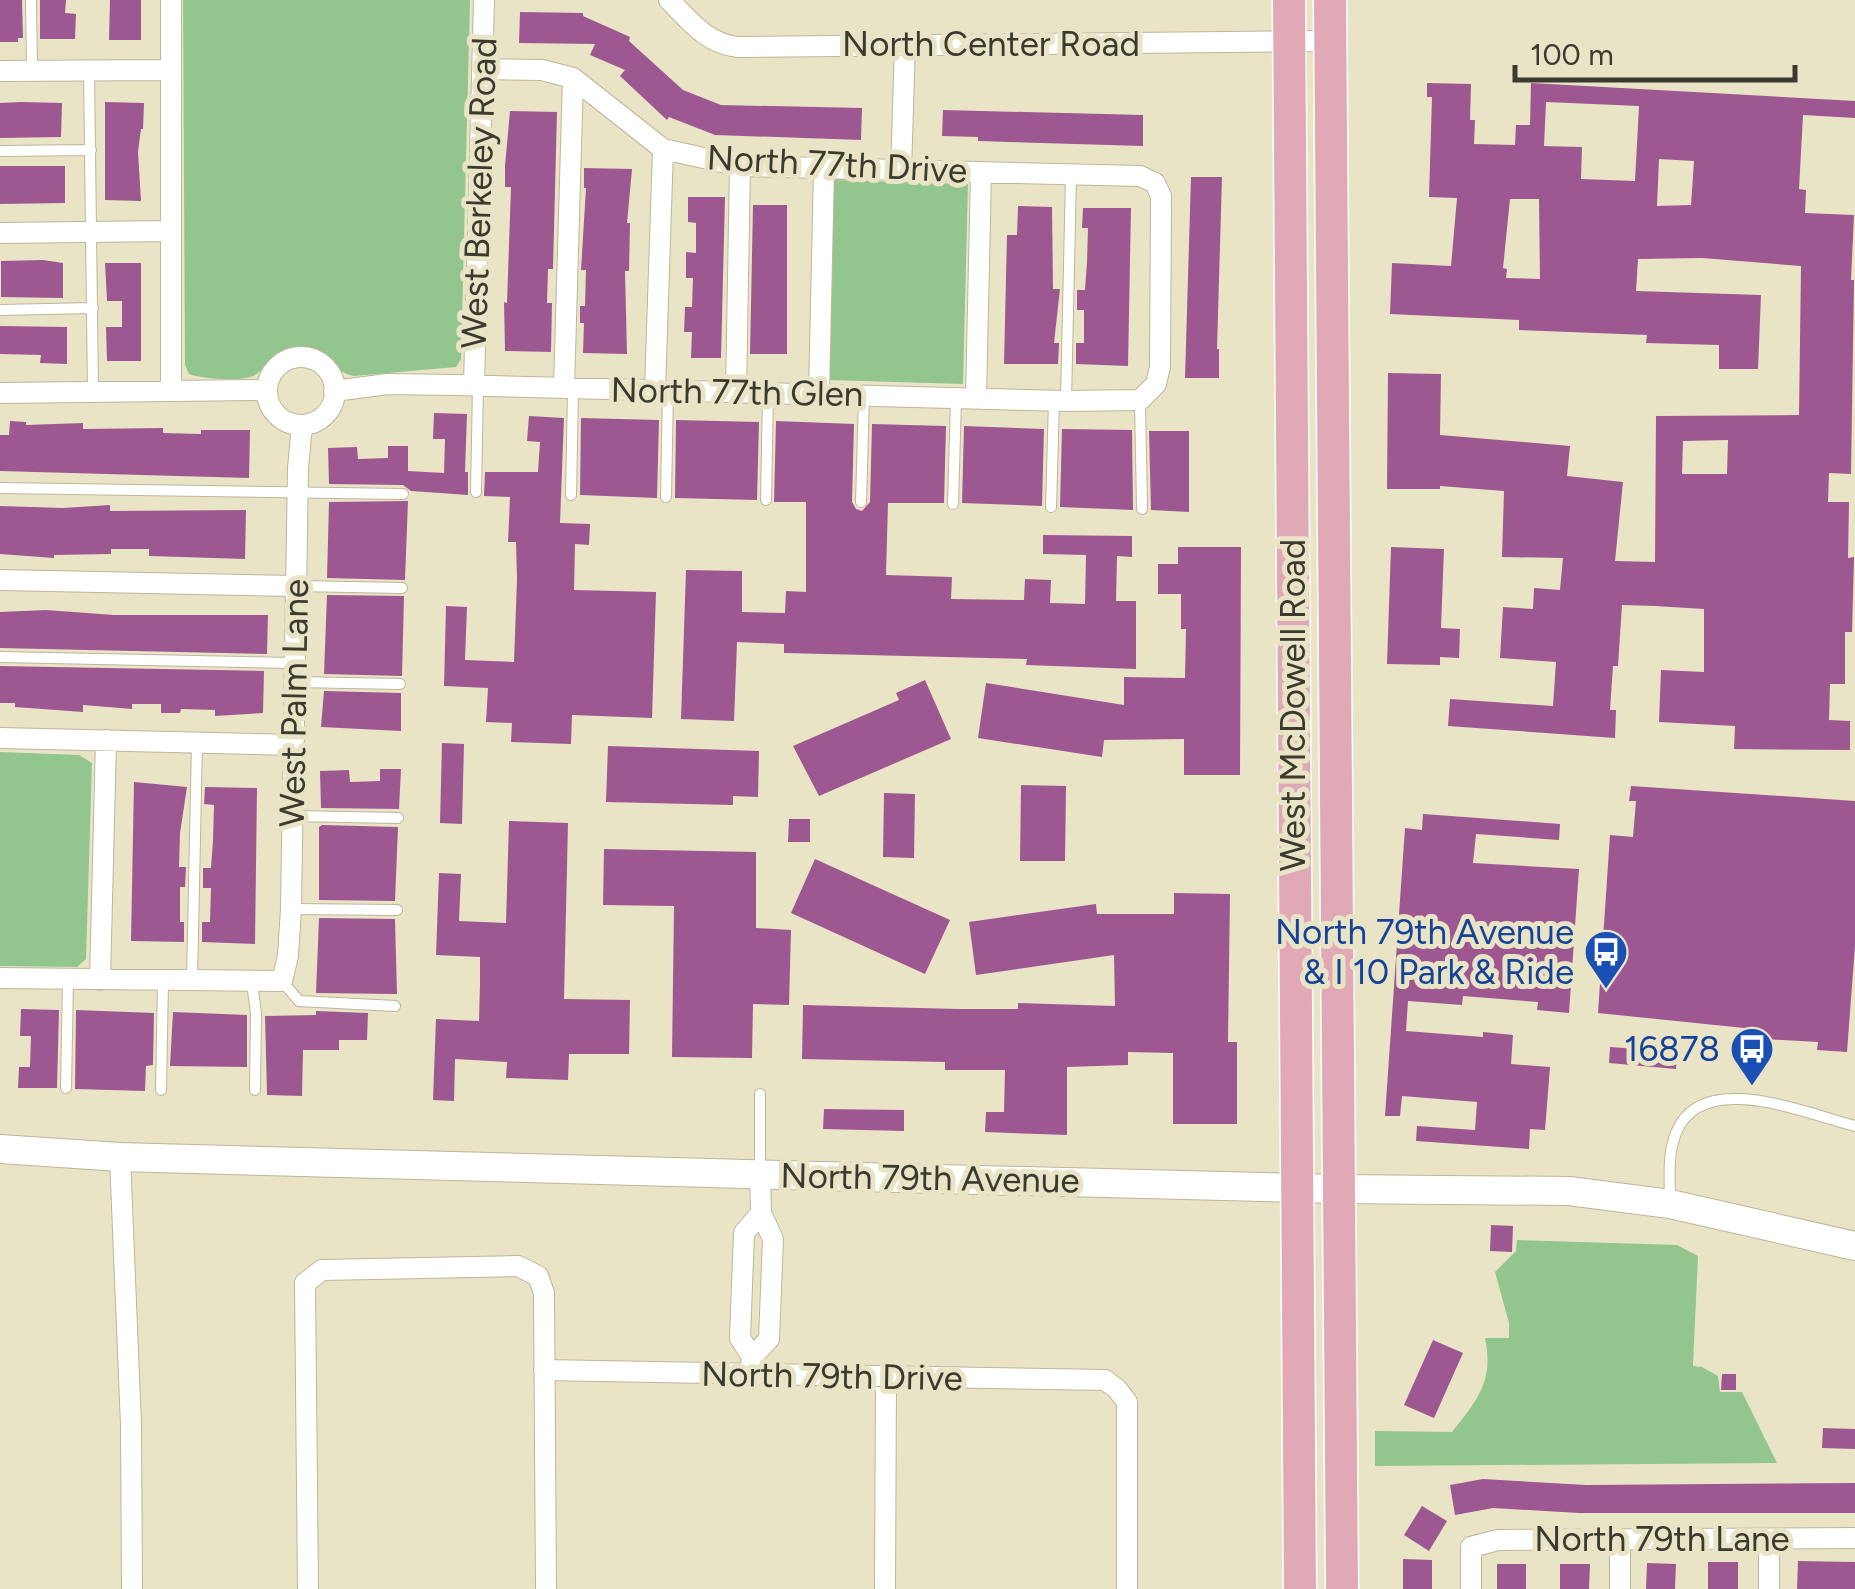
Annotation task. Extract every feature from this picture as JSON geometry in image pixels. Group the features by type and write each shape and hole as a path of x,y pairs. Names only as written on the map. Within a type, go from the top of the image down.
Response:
{"main road":[{"name":"West McDowell Road","path":"1289,0 1300,1589"},
{"name":"West McDowell Road","path":"1330,0 1342,1589"},
{"path":"1293,510 1335,511"},
{"path":"1294,617 1313,660 1320,773 1336,792"}],"street":[{"path":"171,0 171,391"},
{"name":"West Berkeley Road","path":"476,385 484,0"},
{"name":"North Center Road","path":"672,1 702,34 722,45 1330,41"},
{"path":"901,171 905,44"},
{"path":"0,72 171,70"},
{"name":"North 77th Drive","path":"484,70 542,70 573,78 663,149 740,166 1140,176 1155,182 1161,196 1160,367 1156,384 1140,400"},
{"path":"569,388 573,78"},
{"path":"662,390 663,149"},
{"path":"736,392 740,166"},
{"path":"818,394 824,169"},
{"path":"966,398 981,172"},
{"path":"0,232 170,231"},
{"path":"301,357 322,365 332,379 334,391 328,411 302,425 281,419 273,411 266,390 277,366 301,357"},
{"name":"North 77th Glen","path":"334,391 388,384 1140,400"},
{"path":"0,393 266,390"},
{"name":"West Palm Lane","path":"282,981 291,908 302,425"},
{"path":"0,580 296,586"},
{"path":"0,738 293,745"},
{"path":"100,980 106,740"},
{"path":"0,978 282,981"},
{"name":"North 79th Avenue","path":"0,1150 120,1157 760,1174 1569,1191 1670,1204 1855,1246"},
{"path":"120,1157 131,1426 132,1589"},
{"path":"752,1366 770,1339 773,1239 761,1213 760,1174"},
{"path":"752,1366 740,1338 744,1233 761,1213"},
{"path":"308,1589 306,1283 322,1270 518,1266 538,1276 544,1294 546,1589"},
{"name":"North 79th Drive","path":"544,1370 752,1366 886,1377 1106,1380 1118,1388 1127,1402 1128,1589"},
{"path":"885,1589 886,1377"},
{"name":"North 79th Lane","path":"1470,1589 1470,1547 1498,1540 1855,1538"},
{"path":"1769,1539 1769,1589"},
{"path":"1620,1540 1620,1589"}],"lane":[{"path":"31,0 32,71"},
{"path":"88,71 93,392"},
{"path":"0,152 91,150"},
{"path":"1051,507 1071,174"},
{"path":"0,310 93,308"},
{"path":"476,385 476,492"},
{"path":"569,388 571,495"},
{"path":"662,390 666,497"},
{"path":"766,500 768,393"},
{"path":"861,502 864,396"},
{"path":"953,504 966,398"},
{"path":"1140,400 1142,509"},
{"path":"0,488 403,494"},
{"path":"296,586 402,588"},
{"path":"0,657 295,673 400,684"},
{"path":"192,982 197,742"},
{"path":"292,816 398,818"},
{"path":"291,908 397,910"},
{"path":"66,1088 68,980"},
{"path":"282,981 299,1001 395,1006"},
{"path":"161,1090 163,982"},
{"path":"252,982 256,1013 255,1090"},
{"path":"760,1094 760,1174"},
{"path":"1670,1204 1670,1154 1676,1131 1688,1112 1713,1100 1727,1096 1751,1100 1855,1126"}],"green space":[{"path":"183,0 470,0 461,359 456,367 354,376 314,354 298,351 280,355 258,373 244,378 214,379 189,374 185,365"},
{"path":"833,180 968,184 963,384 827,380"},
{"path":"0,752 79,755 92,763 86,959 77,967 0,966"},
{"path":"1517,1240 1677,1245 1698,1256 1693,1366 1718,1376 1720,1392 1742,1392 1777,1463 1375,1466 1375,1431 1452,1432 1476,1399 1487,1366 1485,1338 1509,1338 1509,1323 1495,1272 1516,1251"}],"building":[{"path":"0,0 22,0 23,38 18,38 18,42 0,42"},
{"path":"40,0 66,0 65,13 76,14 75,39 40,39"},
{"path":"110,0 141,0 141,40 109,40"},
{"path":"520,12 583,13 630,37 629,41 683,90 721,105 862,108 861,140 715,135 669,117 667,120 620,76 625,70 590,55 595,44 519,43"},
{"path":"1427,83 1471,84 1474,144 1515,145 1516,125 1530,125 1531,83 1855,101 1855,118 1803,115 1799,189 1806,190 1805,213 1854,215 1851,474 1829,473 1828,502 1849,502 1848,558 1854,557 1852,632 1845,632 1845,684 1830,684 1829,720 1850,721 1850,750 1734,749 1735,726 1659,722 1661,670 1704,672 1704,609 1655,606 1622,605 1610,710 1616,710 1615,738 1448,726 1450,699 1553,706 1556,662 1500,658 1503,607 1533,609 1534,588 1560,590 1563,558 1502,557 1504,491 1440,486 1387,489 1388,373 1441,374 1440,435 1570,446 1567,476 1623,482 1615,561 1655,562 1656,416 1799,415 1801,266 1702,258 1638,259 1636,291 1761,295 1758,369 1719,369 1719,345 1646,343 1647,335 1519,330 1519,320 1390,314 1392,263 1451,266 1457,198 1429,197 1432,97 1427,97","holes":["1546,102 1639,106 1635,181 1581,179 1582,147 1544,146","1659,159 1694,161 1691,205 1657,206","1510,199 1539,199 1540,279 1506,278 1507,269 1503,268","1728,440 1727,474 1682,474 1683,441"]},
{"path":"105,102 144,103 138,152 141,201 105,200"},
{"path":"0,103 62,103 61,137 0,138"},
{"path":"943,110 1143,115 1143,146 978,141 978,137 942,136"},
{"path":"510,111 557,112 553,269 548,269 547,303 552,303 551,352 505,351 511,187 505,187 505,166"},
{"path":"0,166 65,166 65,203 0,204"},
{"path":"584,168 632,169 627,223 629,271 625,271 627,354 583,353 580,306 585,306 586,270 581,270"},
{"path":"1191,177 1222,177 1219,378 1185,378"},
{"path":"688,197 725,197 721,358 691,358 692,332 684,332 685,307 692,307 693,278 686,278 686,252 696,253 696,223 688,222"},
{"path":"753,205 787,205 787,354 750,354"},
{"path":"1018,206 1052,207 1053,289 1060,289 1054,343 1059,343 1058,364 1004,364 1007,235 1017,235"},
{"path":"1083,208 1131,208 1128,366 1076,364 1076,343 1084,343 1084,310 1077,310 1077,290 1085,290 1087,262 1088,228 1082,228"},
{"path":"1,261 63,263 63,298 1,297"},
{"path":"105,263 141,263 141,361 107,361 106,327 122,327 122,301 107,301"},
{"path":"0,326 67,327 67,364 40,363 41,355 0,354"},
{"path":"434,413 467,414 468,495 411,491 403,485 329,484 328,448 357,447 358,459 388,458 388,446 408,446 408,471 444,473 445,439 433,439"},
{"path":"529,416 564,418 560,523 590,524 589,545 575,544 574,590 656,592 652,718 572,715 571,744 511,742 512,723 486,722 488,688 444,686 446,606 467,607 465,660 514,662 517,579 516,542 508,542 510,497 484,496 485,472 538,472 540,442 527,441"},
{"path":"581,418 659,420 657,498 580,495"},
{"path":"676,420 759,422 757,500 675,498"},
{"path":"10,421 26,425 83,423 83,429 163,428 163,433 250,430 249,478 0,471 0,435 9,435"},
{"path":"776,421 854,424 852,502 862,511 870,502 872,424 946,426 944,503 888,503 886,575 952,577 951,599 1024,600 1025,579 1051,580 1050,603 1085,604 1086,555 1043,554 1043,535 1132,536 1132,557 1117,556 1116,601 1136,601 1136,669 1026,665 1027,659 784,653 784,644 737,642 734,721 681,719 686,570 742,571 742,612 785,613 786,591 806,592 806,502 774,502"},
{"path":"964,426 1044,429 1042,506 962,503"},
{"path":"1062,429 1132,430 1133,510 1060,507"},
{"path":"1149,431 1189,431 1189,512 1151,510"},
{"path":"408,501 405,580 327,578 329,502"},
{"path":"110,505 110,511 246,510 245,559 149,556 149,549 111,549 111,554 54,558 0,554 0,506"},
{"path":"1178,547 1241,547 1240,775 1184,775 1184,739 1104,740 1102,757 978,738 986,683 1124,705 1124,677 1185,678 1186,629 1181,629 1181,594 1158,594 1158,564 1178,564"},
{"path":"1391,547 1444,549 1441,628 1460,629 1459,658 1440,657 1440,665 1387,664"},
{"path":"327,595 404,596 402,676 324,674"},
{"path":"46,610 114,615 268,615 267,654 0,648 0,612"},
{"path":"0,666 264,671 263,713 215,716 215,710 181,709 180,713 161,713 161,704 132,704 132,709 83,705 83,712 15,707 15,703 0,703"},
{"path":"925,680 951,739 819,796 793,746 899,700 896,693"},
{"path":"324,691 401,693 401,731 321,727"},
{"path":"442,743 464,744 462,824 440,823"},
{"path":"608,746 759,751 758,797 733,796 733,805 606,802"},
{"path":"380,769 401,769 399,809 321,808 320,771 349,770 350,782 380,781"},
{"path":"134,782 187,787 179,867 186,867 185,887 180,887 184,942 131,941"},
{"path":"1021,785 1066,786 1065,861 1020,861"},
{"path":"1631,786 1855,801 1855,946 1847,1052 1817,1050 1818,1042 1764,1039 1764,1030 1598,1013 1610,835 1633,837 1636,801 1629,801"},
{"path":"205,787 257,788 255,944 202,942 202,922 210,922 211,888 203,888 203,868 211,868 214,805 204,804"},
{"path":"884,793 915,794 914,858 883,857"},
{"path":"1423,814 1560,824 1559,840 1476,834 1473,863 1579,869 1569,1013 1537,1010 1538,1002 1463,996 1462,1005 1408,1001 1406,1031 1483,1037 1483,1032 1513,1035 1511,1064 1550,1067 1545,1130 1530,1129 1529,1149 1416,1141 1417,1126 1475,1130 1477,1102 1402,1096 1400,1116 1385,1116 1405,828 1422,830"},
{"path":"789,819 810,819 810,842 788,842"},
{"path":"509,821 568,823 564,999 630,1000 629,1054 569,1054 568,1080 506,1078 507,1062 455,1059 454,1101 433,1100 436,1019 479,1021 480,984 480,957 436,955 439,873 461,874 459,921 506,923"},
{"path":"322,825 398,827 395,901 319,900"},
{"path":"604,849 756,852 756,928 791,930 789,1005 753,1004 752,1058 672,1057 674,906 603,905"},
{"path":"815,859 950,920 925,974 791,913"},
{"path":"1174,893 1230,894 1228,1042 1237,1042 1237,1124 1173,1124 1173,1053 1128,1052 1128,1065 1067,1067 1067,1135 985,1132 986,1112 1004,1112 1005,1070 945,1070 945,1062 802,1059 803,1005 958,1009 1018,1009 1018,1003 1115,1006 1114,955 976,975 969,922 1096,904 1097,914 1174,914"},
{"path":"319,918 395,919 397,994 316,993"},
{"path":"21,1009 59,1010 57,1088 18,1088 19,1067 30,1067 31,1036 20,1036"},
{"path":"76,1010 154,1013 153,1065 146,1066 145,1091 75,1089"},
{"path":"316,1011 368,1013 367,1040 339,1040 339,1050 303,1050 302,1096 267,1095 265,1016 316,1015"},
{"path":"173,1012 247,1015 247,1067 170,1066"},
{"path":"1610,1047 1677,1052 1676,1069 1609,1063"},
{"path":"824,1109 904,1110 904,1131 823,1129"},
{"path":"1491,1225 1513,1226 1512,1252 1490,1251"},
{"path":"1433,1340 1463,1353 1434,1418 1404,1405"},
{"path":"1722,1374 1736,1374 1736,1390 1721,1390"},
{"path":"1823,1428 1855,1429 1855,1449 1822,1448"},
{"path":"1483,1479 1586,1485 1855,1483 1855,1513 1579,1513 1493,1508 1455,1515 1450,1485"},
{"path":"1422,1506 1447,1521 1429,1551 1404,1535"},
{"path":"1403,1559 1432,1560 1432,1589 1403,1589"},
{"path":"1798,1561 1855,1562 1855,1589 1797,1589"},
{"path":"1708,1562 1738,1562 1738,1589 1708,1589"},
{"path":"1647,1563 1676,1564 1675,1589 1646,1589"},
{"path":"1497,1564 1526,1564 1526,1589 1497,1589"},
{"path":"1560,1564 1590,1564 1589,1589 1560,1589"}],"place":[{"name":"North 79th Avenue & I 10 Park & Ride","path":"1606,990"},
{"name":"16878","path":"1752,1087"}]}
